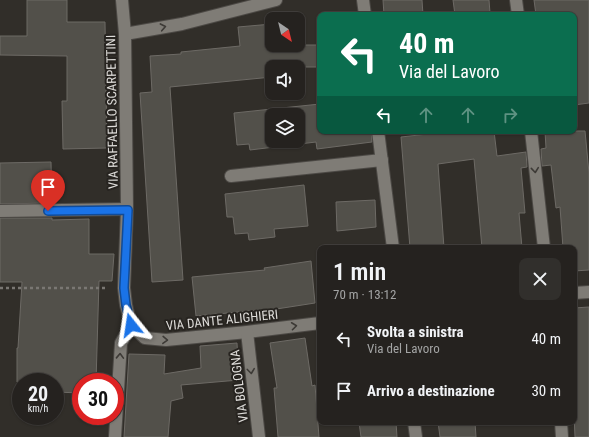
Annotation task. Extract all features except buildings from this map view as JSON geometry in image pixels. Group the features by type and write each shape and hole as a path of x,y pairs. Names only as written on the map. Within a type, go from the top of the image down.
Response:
{"street":[{"name":"VIA RAFFAELLO SCARPETTINI","path":"122,0 125,34 128,210 124,288 131,325"},
{"path":"125,34 182,24 276,0"},
{"path":"363,0 365,12"},
{"path":"516,0 518,12"},
{"path":"378,134 393,245"},
{"path":"531,134 544,245"},
{"path":"231,176 382,160"},
{"path":"0,211 128,210"},
{"path":"577,293 589,292"},
{"name":"VIA DANTE ALIGHIERI","path":"131,325 145,338 166,340 317,323"},
{"path":"115,437 121,343 131,325"},
{"name":"VIA BOLOGNA","path":"247,332 259,437"},
{"path":"414,425 416,437"},
{"path":"561,425 562,437"}],"path":[{"path":"0,288 124,288"}],"route":[{"path":"48,211 128,210 124,288 131,325"}]}
